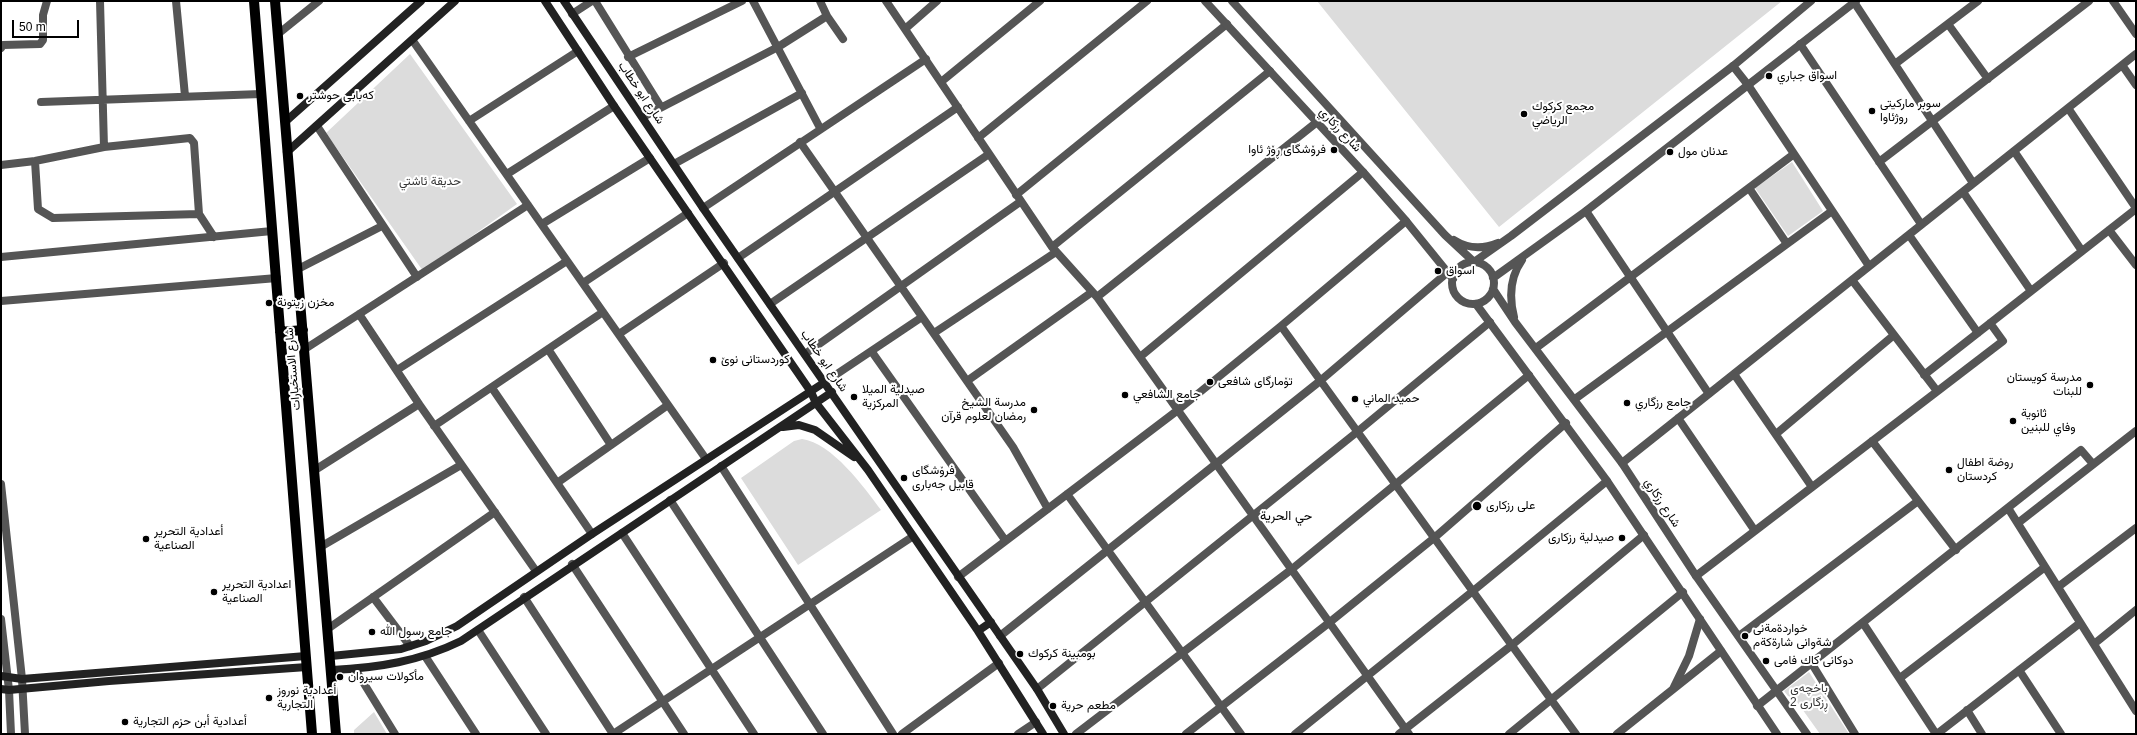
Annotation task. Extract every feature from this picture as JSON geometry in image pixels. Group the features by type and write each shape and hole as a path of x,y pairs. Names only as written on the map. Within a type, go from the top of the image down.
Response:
{"main road":[{"name":"شارع الاستخبارات","path":"254,1 312,734"},
{"name":"شارع الاستخبارات","path":"275,1 322,546 336,734"},
{"path":"285,122 421,1"},
{"path":"287,152 413,41 455,1"},
{"path":"545,1 614,106 724,263 811,392 816,403 868,470 912,537 978,631 1043,734"},
{"name":"شارع ابو خطاب","path":"564,1 738,258 1037,689 1064,734"},
{"path":"280,332 303,330"},
{"path":"331,656 383,651 410,646 457,626 536,571 825,382"},
{"path":"332,670 355,669 392,664 426,656 444,649 478,630 572,564 622,533 832,392"},
{"path":"782,427 799,425 815,430 843,448 868,470"},
{"path":"978,631 991,622"},
{"path":"4,677 22,679 306,656"},
{"path":"5,690 307,667"}],"street":[{"path":"1,48 3,45 40,44 43,40 43,15 47,1"},
{"path":"100,1 104,98 104,147"},
{"path":"176,1 185,96"},
{"path":"278,34 319,1"},
{"path":"572,14 593,1 661,107"},
{"path":"628,57 742,1"},
{"path":"753,1 820,128"},
{"path":"820,1 827,16 843,39"},
{"path":"886,1 1018,199 1054,249 1094,294 1140,357 1367,674 1404,732 1512,645 1644,534"},
{"path":"905,29 937,1"},
{"path":"941,82 1040,1"},
{"path":"978,138 1147,1"},
{"name":"شارع رزكاري","path":"1205,1 1363,172 1406,221 1450,275"},
{"name":"شارع رزكاري","path":"1232,1 1445,235 1474,262"},
{"path":"1000,636 1320,381 1460,267 1474,262 1511,236 1732,66 1811,1"},
{"path":"1895,64 1978,1"},
{"path":"1879,162 2089,1"},
{"path":"2113,1 2136,34"},
{"path":"1493,278 1586,211 1855,2 1973,183"},
{"path":"643,117 778,47 827,16"},
{"path":"805,354 901,287 1018,199 1227,24"},
{"path":"1948,24 1988,78"},
{"path":"413,41 706,459"},
{"path":"1800,44 1922,224"},
{"path":"469,121 578,51"},
{"path":"1622,463 2136,54"},
{"path":"704,208 820,128 926,59"},
{"path":"2122,65 2136,85"},
{"path":"1732,66 1748,85 1870,266"},
{"path":"934,334 1054,249 1270,71"},
{"path":"674,164 802,93"},
{"path":"41,102 104,98 261,94"},
{"path":"507,174 614,106"},
{"path":"738,258 958,107"},
{"path":"1924,375 2136,209 2068,108"},
{"path":"967,381 1094,294 1317,122"},
{"path":"317,126 417,277"},
{"path":"1,165 35,161 104,147 190,138 194,144 199,214 214,237"},
{"path":"800,142 1013,447 1048,509"},
{"path":"2014,150 2082,251"},
{"path":"770,304 989,154"},
{"path":"1536,348 1794,154"},
{"path":"542,224 650,158"},
{"path":"35,161 38,209 45,215 53,218 199,214"},
{"path":"1140,357 1363,172"},
{"path":"1749,188 1787,244"},
{"path":"1963,192 2031,291"},
{"path":"305,349 528,205"},
{"path":"1586,211 1709,394"},
{"path":"1575,399 1832,211"},
{"path":"583,283 688,213"},
{"path":"958,577 1178,410 1406,221"},
{"path":"298,269 382,226"},
{"path":"2109,230 2136,265"},
{"path":"1,257 272,231"},
{"path":"1445,235 1465,245 1478,247 1491,245 1511,236"},
{"path":"1909,235 1978,333"},
{"path":"1515,322 1511,302 1511,285 1514,272 1525,255"},
{"path":"396,370 567,261"},
{"path":"1450,275 1454,290 1458,297 1464,302 1476,304 1487,299 1493,289 1493,278 1486,267 1474,262"},
{"path":"619,334 724,263"},
{"path":"1,300 277,278"},
{"path":"1852,280 1937,391"},
{"name":"شارع رزكاري","path":"1493,289 1515,322 1575,399 1622,463 1696,576 1807,734"},
{"path":"1476,304 1607,480 1777,734"},
{"path":"434,426 603,312"},
{"path":"359,314 434,426 536,571"},
{"path":"825,382 922,318"},
{"path":"1037,689 1357,432 1490,322"},
{"path":"1696,576 2003,341 1990,323"},
{"path":"1281,326 1576,734"},
{"path":"1776,434 1894,335"},
{"path":"548,349 611,445"},
{"path":"872,352 1005,540"},
{"path":"1734,374 1812,487"},
{"path":"1076,734 1292,568 1529,375"},
{"path":"492,388 592,534"},
{"path":"315,470 419,404"},
{"path":"557,483 668,405"},
{"path":"1678,418 1755,531"},
{"path":"1186,734 1330,622 1434,538 1566,424"},
{"path":"2018,523 2136,431"},
{"path":"1872,441 1956,550"},
{"path":"1757,706 1777,692 2081,450 2093,464"},
{"path":"322,546 461,465"},
{"path":"721,466 893,734"},
{"path":"1295,734 1367,674 1473,591 1607,480"},
{"path":"1,484 22,679 25,734"},
{"path":"1067,494 1241,734"},
{"path":"670,500 823,734"},
{"path":"1739,636 1918,501"},
{"path":"2008,508 2136,711"},
{"path":"328,628 495,512"},
{"path":"2058,588 2136,528"},
{"path":"622,533 754,734"},
{"path":"524,597 613,734 912,537"},
{"path":"572,564 684,734"},
{"path":"1900,678 2045,566"},
{"path":"1509,734 1683,592"},
{"path":"373,597 410,646"},
{"path":"2094,644 2136,610"},
{"path":"1,619 5,690 11,734"},
{"path":"1671,692 1689,656 1700,619"},
{"path":"1863,623 1936,734 2080,623"},
{"path":"478,630 546,734"},
{"path":"1617,734 1721,651"},
{"path":"426,656 476,734"},
{"path":"902,734 999,663"},
{"path":"1812,664 1855,734"},
{"path":"355,669 396,734"},
{"path":"2019,670 2061,734"},
{"path":"1967,710 1982,734"},
{"path":"1018,734 1036,722"}],"green space":[{"name":"مجمع كركوك الرياضي","path":"1317,1 1782,1 1499,227"},
{"name":"حديقة ئاشتي","path":"410,54 517,204 423,271 326,133"},
{"path":"1792,162 1823,211 1788,236 1755,188"},
{"path":"802,439 813,442 836,457 856,478 881,510 798,565 741,478 794,441"},
{"name":"باخچەی ڕزگاری 2","path":"1809,672 1849,734 1820,734 1795,699 1788,696 1784,691"},
{"path":"374,712 387,734 354,734 354,730"}],"place":[{"name":"اسواق جباري","path":"1769,76"},
{"name":"کەبابی حوشتر","path":"300,96"},
{"name":"سوبر ماركيتى روژئاوا","path":"1872,111"},
{"name":"مجمع كركوك الرياضي","path":"1524,114"},
{"name":"فرۆشگای ڕۆژ ئاوا","path":"1334,150"},
{"name":"عدنان مول","path":"1670,152"},
{"name":"اسواق","path":"1438,271"},
{"name":"مخزن زيتونة","path":"269,303"},
{"name":"کوردستانی نوێ","path":"713,360"},
{"name":"تۆمارگاى شافعى","path":"1210,382"},
{"name":"مدرسة كويستان للبنات","path":"2090,385"},
{"name":"جامع الشافعي","path":"1125,395"},
{"name":"صيدلية الميلا المركزية","path":"854,397"},
{"name":"حميد الماني","path":"1355,399"},
{"name":"جامع رزگاري","path":"1627,403"},
{"name":"مدرسة الشيخ رمضان لعلوم قرآن","path":"1034,410"},
{"name":"ثانوية وفاي للبنين","path":"2013,421"},
{"name":"روضة اطفال كردستان","path":"1949,470"},
{"name":"فرۆشگای قابیل جەباری","path":"904,478"},
{"name":"على رزكارى","path":"1477,506"},
{"name":"صيدلية رزكارى","path":"1622,538"},
{"name":"أعدادية التحرير الصناعية","path":"146,539"},
{"name":"اعدادية التحرير الصناعية","path":"214,592"},
{"name":"جامع رسول الله","path":"372,632"},
{"name":"خواردةمةنى شةوانى شارةكةم","path":"1745,636"},
{"name":"بومبينة كركوك","path":"1020,654"},
{"name":"دوكانى كاك فامى","path":"1766,661"},
{"name":"مأكولات سيروان","path":"340,677"},
{"name":"أعدادية نوروز التجارية","path":"269,698"},
{"name":"مطعم حرية","path":"1053,706"},
{"name":"أعدادية أبن حزم التجارية","path":"125,722"}],"district":[{"name":"حي الحرية","path":"1286,516"}]}
